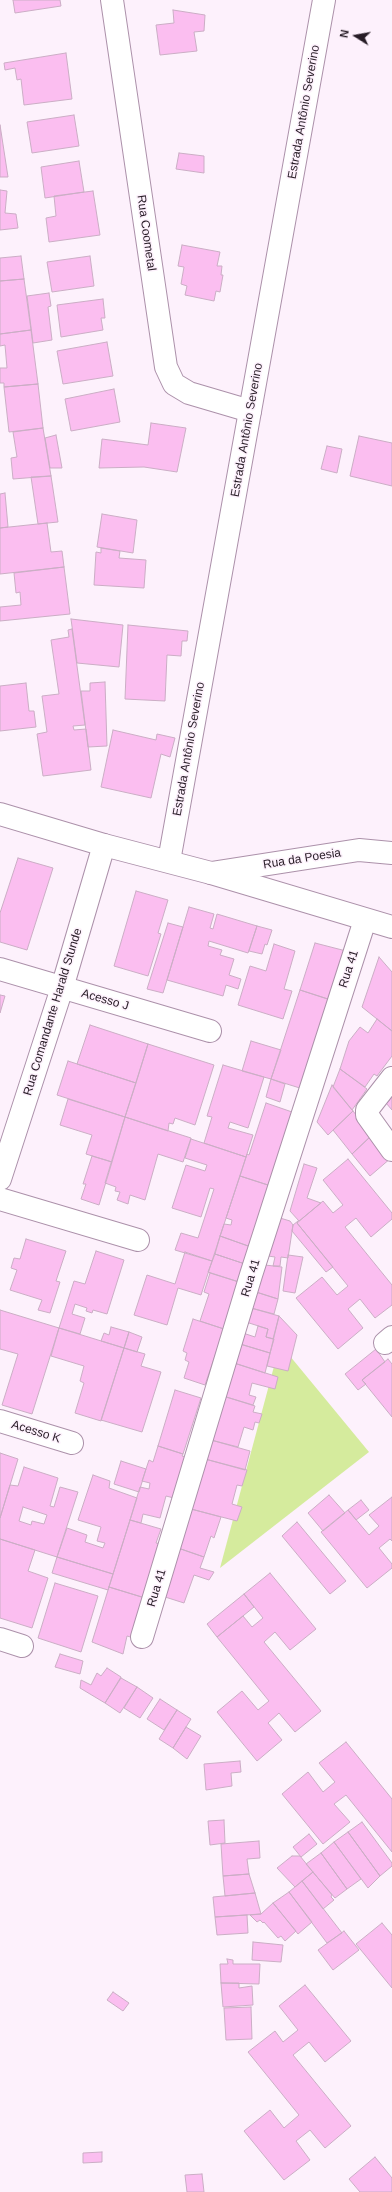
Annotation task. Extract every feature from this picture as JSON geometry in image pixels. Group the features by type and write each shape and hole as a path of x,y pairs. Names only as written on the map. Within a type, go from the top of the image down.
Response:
{"street":[{"name":"Rua Coometal","path":"112,0 166,367 174,384 189,393 250,411"},
{"name":"Estrada Antônio Severino","path":"169,861 324,0"},
{"path":"0,814 104,845 211,873 392,927"},
{"name":"Rua Comandante Harald Stunde","path":"0,1179 62,988 104,845"},
{"name":"Rua da Poesia","path":"211,873 359,850 392,853"},
{"name":"Rua 41","path":"142,1637 251,1275 365,920"},
{"name":"Acesso J","path":"0,969 210,1031"},
{"path":"392,1078 367,1110 366,1115 392,1150"},
{"path":"0,1199 138,1240"},
{"name":"Acesso K","path":"0,1421 72,1443"},
{"path":"0,1639 22,1646"}],"green space":[{"path":"280,1344 369,1452 220,1568"}],"building":[{"path":"13,0 60,0 61,6 15,13"},
{"path":"173,10 205,15 204,31 194,32 197,51 160,55 156,25 174,23"},
{"path":"66,53 72,99 24,105 21,79 17,80 15,68 5,70 4,63"},
{"path":"74,115 79,146 32,153 27,122"},
{"path":"0,125 8,177 0,177"},
{"path":"179,153 204,156 204,173 176,169"},
{"path":"79,161 84,192 45,198 41,167"},
{"path":"0,190 7,191 5,213 16,214 18,228 0,230"},
{"path":"93,191 100,235 49,242 46,218 56,216 54,196"},
{"path":"182,245 220,252 217,266 222,266 221,275 223,275 220,292 216,291 214,301 185,295 187,286 181,284 184,267 178,266"},
{"path":"21,256 24,279 0,281 0,258"},
{"path":"90,256 94,286 52,292 47,262"},
{"path":"24,279 31,330 0,334 0,281"},
{"path":"49,293 51,306 48,307 52,340 33,343 27,296"},
{"path":"103,299 105,318 101,318 103,330 61,337 57,305"},
{"path":"31,330 38,384 4,387 4,383 0,383 0,368 7,368 5,345 0,346 0,334"},
{"path":"107,342 113,376 63,384 57,351"},
{"path":"38,384 43,428 9,432 4,387"},
{"path":"114,389 120,422 71,431 65,399"},
{"path":"151,423 186,428 177,472 144,467 99,468 102,439 148,445"},
{"path":"43,428 51,476 13,479 11,458 17,457 13,432"},
{"path":"56,435 62,468 50,468 45,438"},
{"path":"359,436 392,443 392,486 350,476"},
{"path":"327,446 342,449 337,473 321,469"},
{"path":"51,476 58,522 38,524 31,477"},
{"path":"5,493 8,527 0,528 0,494"},
{"path":"102,514 137,520 133,553 97,547"},
{"path":"47,523 51,552 62,551 64,567 0,574 0,528"},
{"path":"101,548 120,551 119,558 146,560 144,588 94,585 96,552 101,553"},
{"path":"64,567 70,614 0,621 0,607 21,605 20,592 16,593 14,573"},
{"path":"71,619 123,625 119,667 77,663"},
{"path":"128,625 188,631 187,641 182,641 181,656 167,655 165,701 125,699"},
{"path":"72,629 85,725 73,726 74,730 86,729 91,770 43,776 37,734 47,732 42,696 59,694 51,640 69,637 68,630"},
{"path":"105,682 107,746 88,747 81,691 90,691 90,683"},
{"path":"26,683 29,711 34,711 36,727 0,731 0,686"},
{"path":"113,730 156,740 157,734 175,738 170,757 161,754 151,798 101,787"},
{"path":"18,858 53,868 27,950 0,942 0,913"},
{"path":"136,891 168,900 158,933 161,934 148,976 114,966"},
{"path":"189,907 214,914 210,928 213,929 217,914 257,926 248,953 209,941 208,946 222,950 220,955 234,959 229,975 241,979 238,989 226,985 223,996 167,980"},
{"path":"168,923 183,927 163,993 147,989"},
{"path":"257,926 272,930 262,954 249,951"},
{"path":"315,943 350,952 334,1001 300,990"},
{"path":"274,944 295,951 284,989 292,991 283,1019 238,1005 250,966 266,971"},
{"path":"379,957 392,972 392,1031 362,1007"},
{"path":"300,990 334,1001 303,1089 271,1079"},
{"path":"0,995 5,996 0,1013"},
{"path":"377,1019 392,1031 392,1056 377,1076 374,1074 365,1087 340,1069 349,1041 360,1027 368,1033"},
{"path":"90,1025 148,1044 136,1083 77,1064"},
{"path":"251,1041 281,1050 271,1079 242,1071"},
{"path":"148,1044 214,1065 195,1125 175,1118 173,1124 169,1123 168,1131 125,1117"},
{"path":"68,1061 136,1083 125,1117 57,1095"},
{"path":"223,1065 264,1077 248,1128 230,1122 228,1128 253,1135 246,1157 204,1143 212,1117 207,1116"},
{"path":"340,1069 367,1089 352,1110 333,1087"},
{"path":"271,1079 285,1084 280,1102 266,1097"},
{"path":"332,1085 353,1111 328,1135 317,1122"},
{"path":"392,1094 392,1110 386,1103 390,1100 387,1097"},
{"path":"68,1099 125,1117 112,1162 86,1154 92,1135 60,1125"},
{"path":"266,1103 295,1113 271,1186 240,1176 247,1154 249,1155"},
{"path":"353,1111 372,1135 352,1154 333,1130"},
{"path":"125,1117 191,1138 183,1162 158,1154 145,1200 130,1195 128,1204 117,1200 120,1192 115,1191 116,1187 105,1183"},
{"path":"372,1135 391,1158 370,1176 352,1154"},
{"path":"191,1139 246,1157 212,1261 175,1250 181,1233 198,1238 214,1189 210,1188 201,1217 172,1208 186,1165 205,1171 207,1165 185,1158"},
{"path":"92,1156 112,1162 99,1205 81,1199 86,1184 83,1184"},
{"path":"348,1159 392,1213 392,1219 371,1237 356,1218 345,1227 392,1285 392,1305 375,1318 360,1299 348,1309 363,1328 338,1349 296,1298 322,1277 337,1295 348,1286 297,1223 323,1201 333,1213 343,1205 323,1180"},
{"path":"304,1164 317,1168 307,1198 321,1203 299,1221 290,1211"},
{"path":"240,1176 271,1186 251,1247 220,1236 224,1224 231,1225 232,1220 226,1218"},
{"path":"280,1218 290,1221 293,1225 288,1258 281,1257 280,1266 273,1266 275,1257 268,1256"},
{"path":"298,1221 297,1223 333,1267 326,1272 292,1231 293,1225"},
{"path":"220,1236 251,1247 245,1264 215,1254"},
{"path":"26,1239 66,1251 56,1281 60,1282 50,1313 38,1310 42,1300 10,1290 17,1270 11,1268 14,1258 20,1259"},
{"path":"96,1251 124,1260 107,1314 93,1310 92,1313 86,1311 87,1308 75,1304 72,1314 85,1318 80,1334 59,1328 74,1281 85,1284"},
{"path":"185,1252 212,1261 201,1295 178,1288 167,1325 134,1315 147,1275 175,1284"},
{"path":"215,1254 245,1264 239,1282 208,1272"},
{"path":"288,1255 303,1257 295,1293 283,1291"},
{"path":"265,1265 282,1267 278,1299 256,1292"},
{"path":"210,1273 239,1282 224,1329 200,1321 209,1294 204,1292"},
{"path":"256,1292 278,1299 274,1314 251,1308"},
{"path":"251,1308 279,1316 273,1339 266,1337 268,1329 246,1322"},
{"path":"0,1310 59,1328 32,1414 2,1405 18,1354 0,1349"},
{"path":"279,1316 297,1335 288,1371 267,1366"},
{"path":"193,1319 224,1329 205,1385 184,1378 189,1362 185,1360 187,1353 183,1351"},
{"path":"258,1326 268,1329 266,1337 274,1339 270,1353 240,1344 243,1333 255,1337"},
{"path":"111,1327 129,1332 124,1348 101,1341 104,1333 109,1335"},
{"path":"59,1328 124,1348 101,1421 75,1413 84,1383 80,1381 84,1366 51,1356"},
{"path":"129,1332 142,1337 137,1352 124,1348"},
{"path":"240,1344 270,1353 265,1373 234,1363"},
{"path":"124,1348 145,1354 141,1366 161,1372 142,1432 101,1420"},
{"path":"376,1349 385,1362 362,1380 366,1384 358,1390 345,1374"},
{"path":"388,1359 392,1364 392,1417 362,1380"},
{"path":"234,1363 278,1377 275,1389 252,1383 249,1395 256,1397 253,1405 223,1396"},
{"path":"175,1390 201,1398 183,1454 158,1446"},
{"path":"223,1396 255,1406 253,1412 262,1414 259,1423 255,1422 253,1430 244,1427 238,1447 211,1440"},
{"path":"211,1440 250,1451 245,1470 205,1459"},
{"path":"158,1446 183,1454 182,1456 186,1457 174,1498 166,1496 160,1518 143,1514 141,1523 130,1520 140,1487 149,1489 150,1483 142,1481 149,1460 153,1462"},
{"path":"0,1453 18,1459 0,1518"},
{"path":"205,1459 247,1470 242,1486 237,1485 232,1504 242,1507 237,1521 191,1509"},
{"path":"121,1461 146,1469 139,1492 114,1484"},
{"path":"24,1467 58,1478 50,1506 54,1507 60,1487 78,1492 57,1557 0,1539 0,1518 10,1485 18,1486","holes":["23,1507 47,1515 44,1524 32,1521 31,1525 19,1521"]},
{"path":"93,1475 110,1481 109,1488 137,1498 113,1574 57,1557 67,1528 87,1535 85,1542 103,1548 105,1543 97,1541 101,1527 78,1520"},
{"path":"329,1495 345,1513 323,1531 308,1513"},
{"path":"392,1497 392,1541 390,1539 379,1548 392,1564 392,1568 367,1588 321,1532 348,1510 369,1535 379,1526 369,1515"},
{"path":"361,1500 369,1510 356,1520 348,1510"},
{"path":"191,1509 221,1517 214,1538 211,1536 204,1557 178,1548"},
{"path":"130,1520 161,1529 156,1543 161,1544 145,1598 109,1587"},
{"path":"297,1522 346,1581 330,1594 282,1536"},
{"path":"0,1539 35,1550 28,1571 48,1578 32,1628 0,1618"},
{"path":"178,1548 204,1557 200,1568 214,1572 209,1580 194,1575 184,1603 162,1596"},
{"path":"57,1557 113,1574 108,1590 52,1573"},
{"path":"270,1573 316,1629 290,1650 275,1632 264,1642 321,1711 295,1732 279,1713 268,1723 282,1740 257,1761 217,1712 242,1691 258,1710 269,1701 217,1637 243,1616 252,1627 263,1618 244,1594"},
{"path":"55,1583 98,1596 81,1652 38,1638"},
{"path":"109,1587 145,1598 134,1638 127,1636 123,1654 92,1642"},
{"path":"244,1594 254,1607 217,1637 207,1624"},
{"path":"60,1654 83,1661 80,1674 55,1667"},
{"path":"107,1668 121,1677 105,1703 80,1688 81,1680 91,1685 97,1673 101,1676"},
{"path":"121,1678 137,1687 120,1713 105,1703"},
{"path":"137,1687 153,1698 140,1718 124,1708"},
{"path":"160,1699 177,1710 164,1730 147,1719"},
{"path":"177,1710 191,1719 173,1748 159,1739"},
{"path":"186,1727 201,1736 187,1759 173,1748"},
{"path":"346,1742 392,1799 392,1852 346,1795 334,1804 350,1822 323,1844 282,1794 308,1772 323,1792 335,1782 319,1763"},
{"path":"240,1761 241,1772 231,1773 232,1786 206,1790 204,1764"},
{"path":"224,1820 225,1843 210,1845 208,1821"},
{"path":"362,1822 392,1863 392,1866 380,1876 348,1832"},
{"path":"348,1832 380,1876 368,1888 334,1842"},
{"path":"309,1834 317,1844 301,1857 293,1847"},
{"path":"259,1841 260,1858 247,1859 249,1874 223,1876 221,1844"},
{"path":"334,1842 361,1879 347,1889 321,1853"},
{"path":"321,1853 347,1889 335,1898 306,1864"},
{"path":"292,1856 300,1856 313,1872 295,1887 277,1868"},
{"path":"313,1872 332,1895 331,1897 334,1900 323,1909 302,1881"},
{"path":"249,1874 255,1893 225,1896 223,1876"},
{"path":"302,1881 342,1933 327,1943 289,1892"},
{"path":"289,1892 312,1922 298,1934 273,1903"},
{"path":"255,1893 261,1914 215,1917 213,1897"},
{"path":"273,1903 296,1931 285,1941 281,1936 278,1938 264,1922 263,1923 260,1920 257,1922 250,1915 261,1914"},
{"path":"247,1915 248,1933 217,1935 215,1917"},
{"path":"382,1923 392,1935 392,1988 356,1944"},
{"path":"344,1931 359,1950 333,1970 318,1950"},
{"path":"253,1942 283,1945 281,1962 252,1960"},
{"path":"227,1959 233,1960 233,1964 260,1964 259,1984 221,1983 220,1964 228,1964"},
{"path":"221,1983 239,1983 239,1988 252,1986 253,2005 223,2007"},
{"path":"305,1985 351,2041 325,2062 309,2042 293,2055 351,2126 325,2148 310,2130 296,2141 310,2160 284,2180 244,2131 270,2110 284,2128 299,2115 248,2052 275,2031 283,2042 298,2030 279,2006"},
{"path":"113,1992 129,2003 123,2011 107,2000"},
{"path":"251,2007 252,2039 226,2040 224,2008"},
{"path":"102,2152 102,2162 83,2163 83,2153"},
{"path":"375,2157 392,2178 392,2192 360,2192 349,2179"},
{"path":"202,2174 204,2192 187,2192 185,2175"}]}
